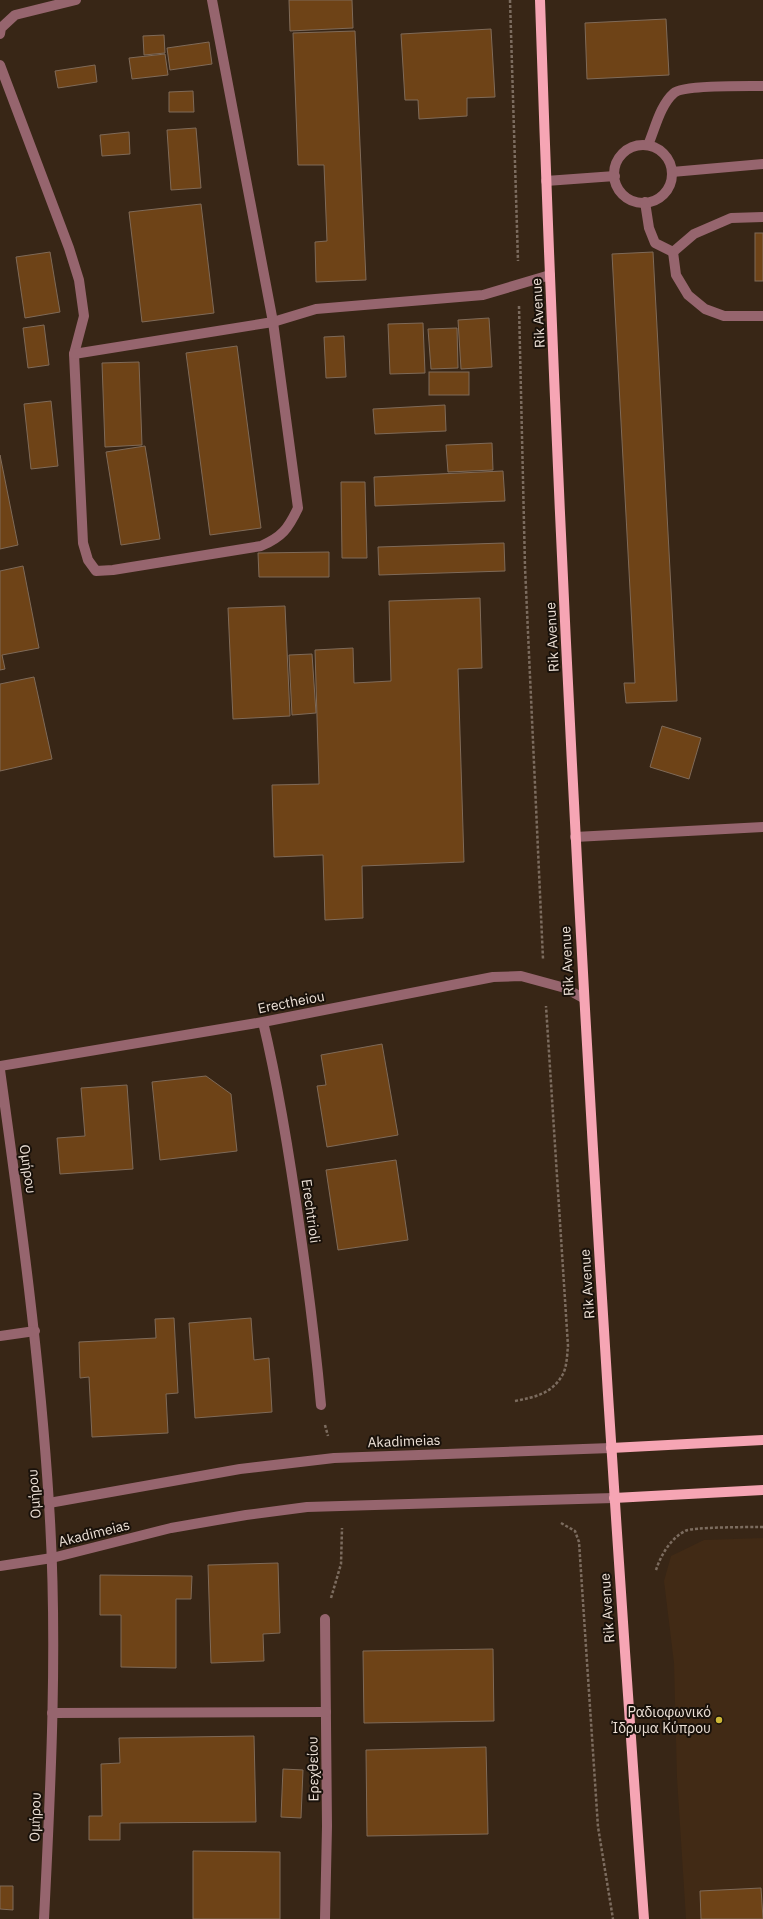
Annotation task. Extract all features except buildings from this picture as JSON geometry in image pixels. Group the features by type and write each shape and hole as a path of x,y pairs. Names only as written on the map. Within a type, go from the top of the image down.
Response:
{"main road":[{"name":"Rik Avenue","path":"540,0 550,275 583,998 614,1498 644,1919"},
{"name":"Akadimeias","path":"611,1448 763,1440"},
{"name":"Akadimeias","path":"614,1498 763,1490"}],"street":[{"path":"0,34 1,28 15,15 76,0"},
{"path":"0,65 69,248 79,280 84,316 74,354 83,543 88,560 96,571 113,570 261,546 277,539 290,525 298,508 273,322 212,0"},
{"path":"648,145 665,105 675,91 690,88 763,86"},
{"path":"648,145 665,154 672,172 670,184 663,195 652,201 645,202 639,202 627,198 619,188 615,176 617,163 624,153 635,146 648,145"},
{"path":"672,172 763,164"},
{"path":"546,181 615,176"},
{"path":"645,202 649,228 656,244 673,252"},
{"path":"673,252 694,234 731,218 763,217"},
{"path":"673,252 676,275 688,295 705,309 724,316 763,316"},
{"path":"74,354 273,322 316,309 483,295 550,275"},
{"path":"575,837 763,827"},
{"name":"Erectheiou","path":"0,1066 263,1022 493,977 521,976 565,988 583,998"},
{"name":"Erechtrioli","path":"263,1022 276,1077 294,1187 316,1352 321,1405"},
{"name":"Ομήρου","path":"0,1070 35,1330 52,1558 52,1713 44,1919"},
{"path":"0,1336 35,1330"},
{"name":"Akadimeias","path":"49,1503 240,1469 334,1458 611,1448"},
{"name":"Akadimeias","path":"0,1566 52,1558 171,1528 231,1517 307,1507 614,1498"},
{"name":"Ερεχθείου","path":"325,1619 327,1826 325,1919"},
{"path":"52,1713 326,1712"}],"path":[{"path":"510,0 525,567 541,939 568,1346 563,1374 553,1386 541,1395 515,1401"},
{"path":"321,1405 334,1458"},
{"path":"325,1619 342,1564 342,1506"},
{"path":"555,1522 566,1525 575,1531 579,1542 598,1827 613,1919"},
{"path":"656,1570 661,1555 673,1540 686,1530 763,1527"}],"shaded area":[{"name":"Ραδιοφωνικό Ίδρυμα Κύπρου","path":"763,1538 763,1919 686,1919 677,1778 674,1663 664,1581 671,1556 704,1540"}],"place":[{"name":"Ραδιοφωνικό Ίδρυμα Κύπρου","path":"719,1720"}]}
